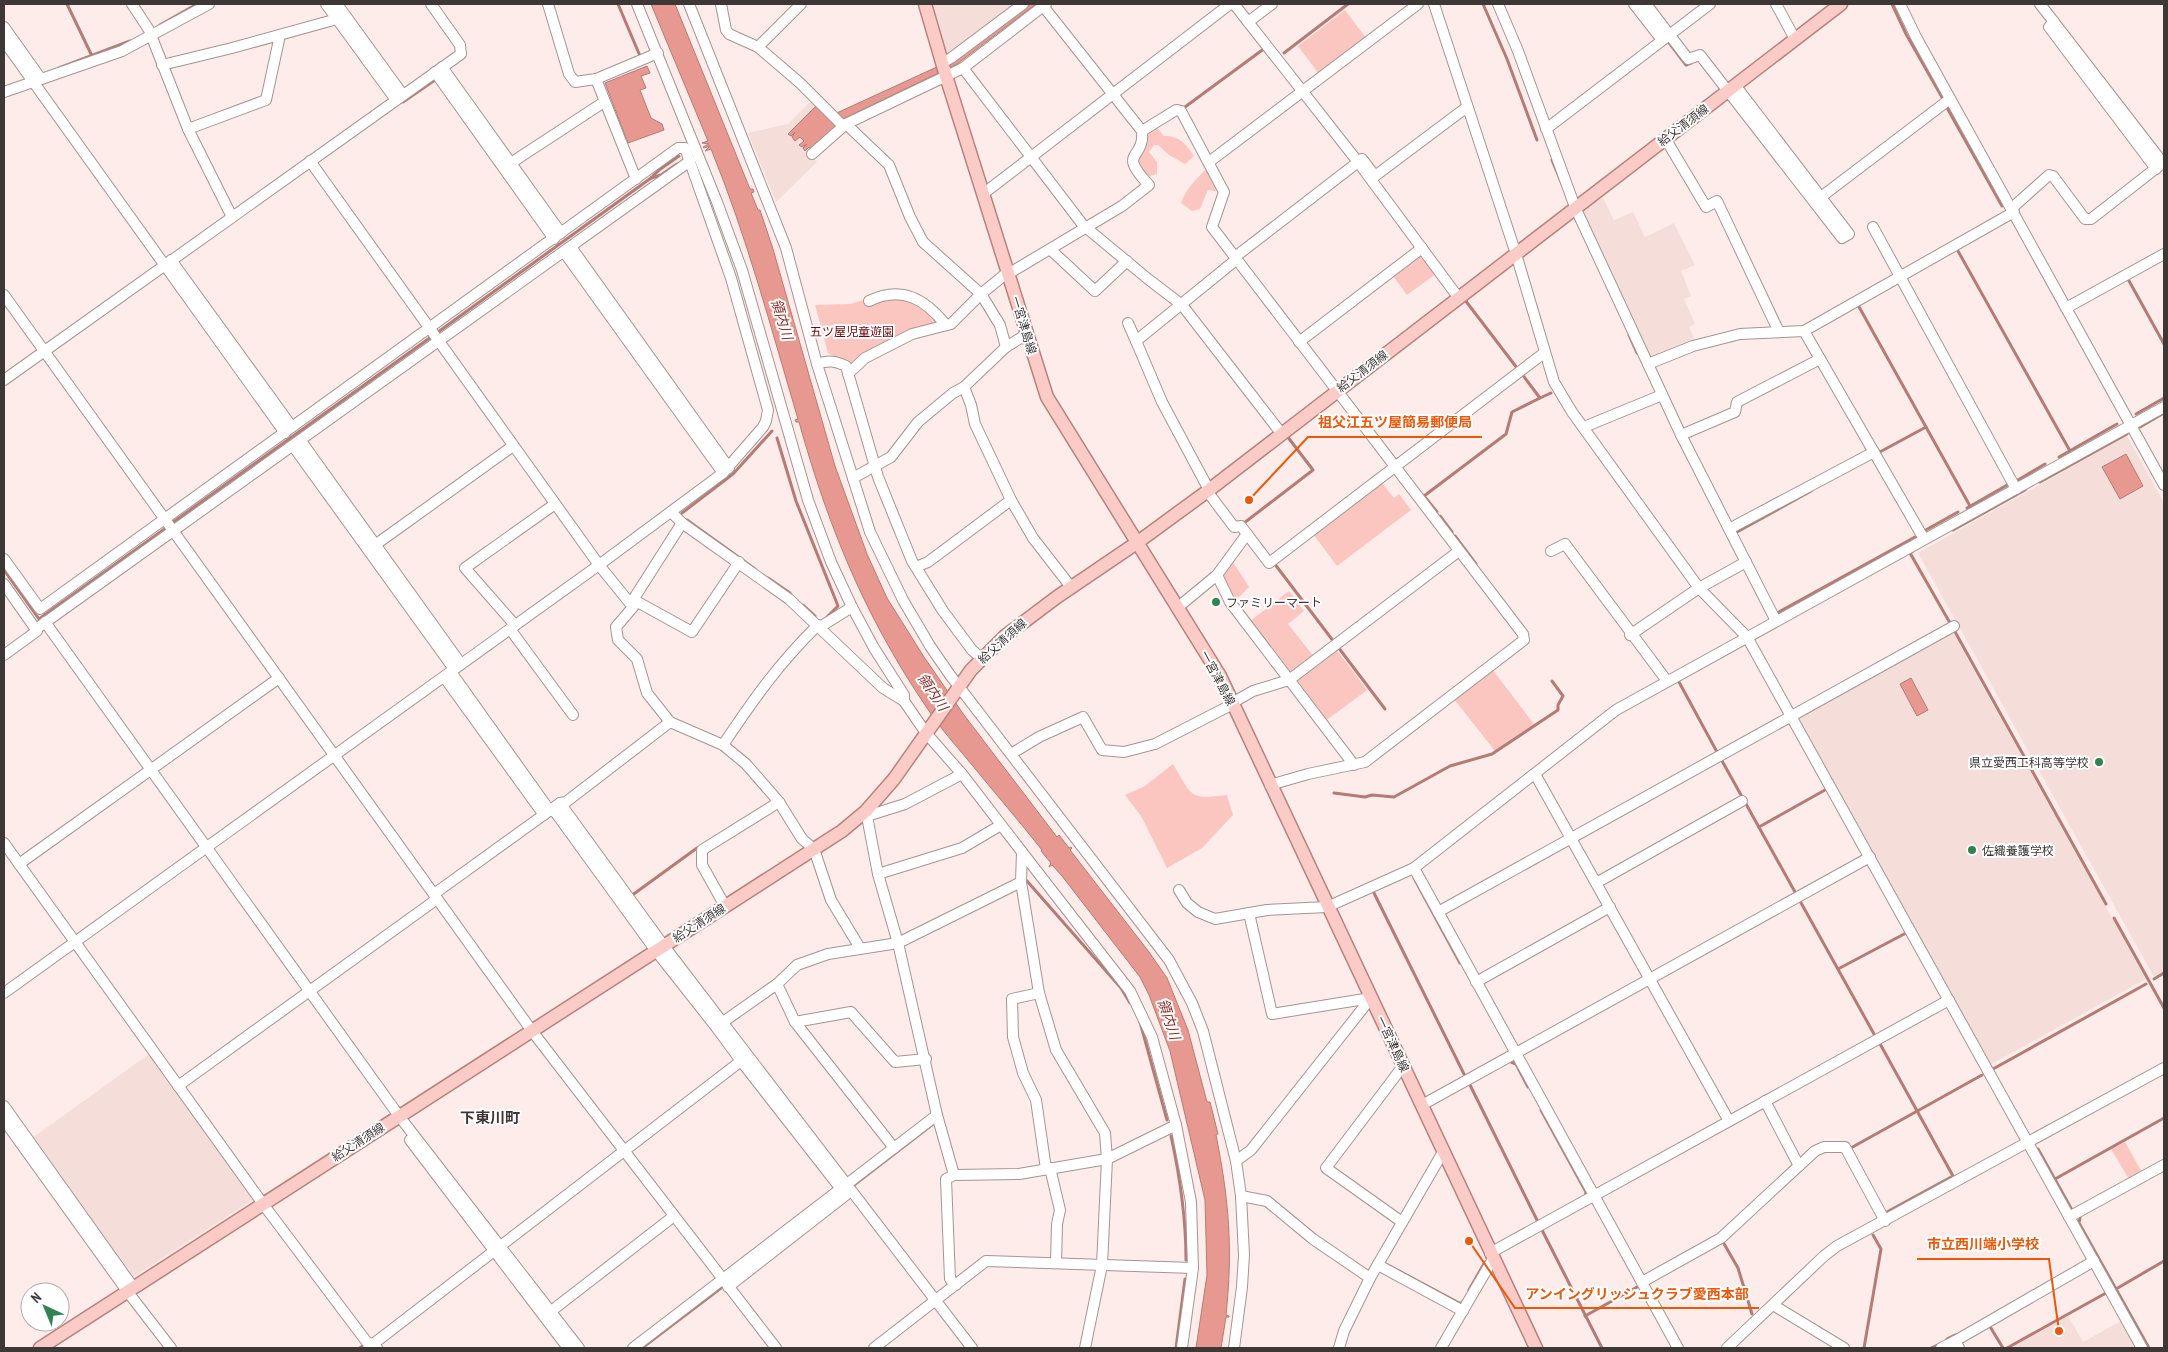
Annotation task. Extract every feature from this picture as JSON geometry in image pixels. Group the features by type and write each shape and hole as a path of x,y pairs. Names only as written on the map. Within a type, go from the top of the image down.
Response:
{"main road":[{"name":"一宮津島線","path":"925,4 943,69 1047,397 1220,676 1536,1348"},
{"name":"給父清須線","path":"40,1348 842,831 867,813 894,779 981,658 1023,622 1138,542 1208,490 1841,4"}],"street":[{"path":"132,4 151,36 188,129 232,217"},
{"path":"4,92 122,51 208,4"},
{"path":"326,4 399,97"},
{"path":"337,4 399,97"},
{"path":"4,380 461,54 460,45 431,4"},
{"path":"548,4 568,74 575,82 596,79 658,53"},
{"path":"637,4 717,202 742,270 808,500 831,562 874,648 904,695 904,701"},
{"path":"688,4 774,214 786,248 817,364 870,532 883,561 930,646 958,688 1169,960 1192,1003 1203,1031 1236,1161 1241,1196 1244,1255 1234,1348"},
{"path":"720,4 726,30 730,34 758,47 889,165 910,217 924,242 946,265 981,294 1000,325 1006,347"},
{"path":"758,47 800,4"},
{"path":"812,154 843,124 943,69 951,58 1023,4"},
{"path":"983,194 1230,4 1234,4 1358,162 1458,297"},
{"path":"1248,22 1272,4"},
{"path":"1209,162 1418,4"},
{"path":"1434,4 1516,254 1554,382 1572,412 1699,588 1747,637 2142,1348"},
{"path":"1498,4 1575,207 1681,435 1776,621"},
{"path":"1634,4 1688,59 1700,55 1731,88 1849,234 1842,238 1731,88"},
{"path":"1646,4 1666,38"},
{"path":"1546,129 1710,4"},
{"path":"1776,4 1795,39"},
{"path":"1900,4 1916,37 2164,486"},
{"path":"1648,364 1693,346 1740,334 1804,331 2013,210 2049,175 2053,176 2085,219 2091,218 2161,165 2049,27 2054,22 2040,4"},
{"path":"848,374 865,358 912,334 951,324 981,294 1008,273 1051,250 1122,206 1149,185 1136,171 1133,164 1133,157 1143,141 1142,131 1044,5 963,68 943,69"},
{"path":"162,65 337,19"},
{"path":"4,27 37,80 288,430"},
{"path":"188,129 266,100 280,35"},
{"path":"4,41 37,80"},
{"path":"963,68 1030,158 1086,227 1182,305 1281,433"},
{"path":"438,70 511,163 558,236"},
{"path":"438,70 558,236"},
{"path":"596,79 636,179"},
{"path":"1821,197 1950,98"},
{"path":"511,163 604,102"},
{"path":"1136,341 1182,305 1236,258 1362,159 1375,176 1467,107"},
{"path":"1142,131 1176,110 1181,111 1224,192 1212,227 1523,634 1524,640 1365,762 1308,774 1270,785"},
{"path":"1665,138 1706,207 1717,201 1779,332"},
{"path":"4,559 40,609 678,148 685,148 731,278 768,410 763,427 726,470 671,512 4,992"},
{"path":"310,161 598,565 632,602 692,632 739,562"},
{"path":"4,655 37,631 40,626 174,532 690,161"},
{"path":"1873,227 2016,489"},
{"path":"1300,342 1422,248"},
{"path":"567,249 726,470"},
{"path":"1051,250 1095,291 1127,261"},
{"path":"2066,308 2164,254"},
{"path":"869,301 880,296 907,294 934,310 946,325"},
{"path":"4,295 532,1031 776,1348"},
{"path":"1128,324 1162,402 1208,490 1234,527 1241,526 1269,563 1544,353"},
{"path":"1804,331 1924,539"},
{"path":"853,478 891,457 918,422 953,393 964,388 1006,347 1027,334"},
{"path":"1681,435 1736,412 1737,402 1820,359"},
{"path":"817,364 826,361 837,362 846,366 875,467 902,538 916,567 943,611 972,650 981,658"},
{"path":"964,388 971,405 975,424 1011,500 1033,538 1071,587"},
{"path":"1584,427 1662,394"},
{"path":"1179,890 1187,902 1206,917 1215,919 1267,910 1328,907 1414,868 1616,710 2164,407"},
{"path":"297,443 375,545 452,670"},
{"path":"297,443 452,670 552,810 972,1348"},
{"path":"375,545 513,446"},
{"path":"1729,529 1874,452"},
{"path":"916,567 928,562 1011,500"},
{"path":"555,504 465,568 513,627 573,715"},
{"path":"671,512 682,523 789,599 884,688 904,701 1043,877 1134,998 1152,1037 1176,1125 1191,1202 1193,1268 1182,1348"},
{"path":"682,523 632,602 632,607 616,627 618,640 637,659 647,693 670,722 723,745 746,764 779,802 802,839 814,849 831,900 860,948"},
{"path":"1178,608 1217,575 1247,534"},
{"path":"1551,551 1564,544 1667,681"},
{"path":"1011,754 1039,737 1083,717 1102,750 1132,751 1155,744 1232,704 1252,691 1290,680 1459,551"},
{"path":"1630,634 1699,588 1746,562"},
{"path":"1217,575 1230,602 1354,765"},
{"path":"4,584 40,626 148,771 397,1118 497,1248 579,1348"},
{"path":"723,745 759,690 790,653 819,626 852,607"},
{"path":"1438,912 1954,626"},
{"path":"19,864 279,678"},
{"path":"178,1086 307,993 552,810 566,802 670,722"},
{"path":"954,1175 937,1115 926,1059 898,943 878,874 867,813 905,804 962,774"},
{"path":"1535,774 1729,1121"},
{"path":"1596,883 1742,801"},
{"path":"725,906 702,865 702,850 779,802"},
{"path":"878,874 962,848 1001,824"},
{"path":"4,843 263,1204 372,1347 741,1060"},
{"path":"1022,852 1021,882 1039,993 1056,1050 1105,1133 1107,1159 1102,1265 1085,1348"},
{"path":"1422,1105 1870,857"},
{"path":"1414,868 1678,1348"},
{"path":"719,1025 777,984 797,966 828,954 898,943 1021,882"},
{"path":"1476,982 1610,908"},
{"path":"1249,913 1272,1014 1371,998"},
{"path":"777,984 794,1022 894,1148"},
{"path":"1039,993 1012,999 1013,1037 1023,1073 1036,1100 1048,1169 1060,1210 1056,1224 1056,1263"},
{"path":"1236,1161 1251,1150 1371,998"},
{"path":"1441,1348 1463,1312 1492,1256 1594,1196 1949,1000"},
{"path":"794,1022 851,1012 896,1062 926,1059"},
{"path":"719,1025 741,1060 846,1188"},
{"path":"1402,1222 1326,1168 1403,1066"},
{"path":"1727,1348 1824,1256 1837,1246 2164,1068"},
{"path":"1765,1101 1799,1166"},
{"path":"4,1106 171,1348"},
{"path":"633,1348 726,1283 937,1115"},
{"path":"4,1120 130,1289"},
{"path":"956,1285 950,1279 946,1179 954,1175 1019,1174 1107,1159 1176,1125"},
{"path":"1642,1282 1721,1238 1819,1149 1844,1146 1885,1221"},
{"path":"1340,1348 1344,1331 1370,1278 1443,1152"},
{"path":"2069,1217 2164,1165"},
{"path":"1241,1196 1267,1202 1313,1239 1370,1278"},
{"path":"550,1312 674,1216"},
{"path":"497,1248 568,1348"},
{"path":"874,1348 986,1261 1193,1268"},
{"path":"1942,1348 1957,1345 2094,1261"},
{"path":"1378,1265 1463,1312"},
{"path":"1773,1305 1844,1348"}],"shaded area":[{"path":"930,4 1018,4 947,58"},
{"path":"812,100 818,106 792,129 791,136 795,132 792,137 795,141 800,137 804,141 800,145 802,147 806,143 803,148 809,146 812,150 809,153 817,162 776,202 748,133 788,124"},
{"path":"1601,194 1614,220 1633,212 1645,237 1674,223 1695,265 1681,271 1691,296 1684,299 1695,324 1689,327 1696,343 1649,361 1582,215 1582,209"},
{"name":"県立愛西工科高等学校","path":"2127,436 2164,503 2164,972 2154,977 1918,553"},
{"name":"佐織養護学校","path":"1952,631 2146,979 1990,1065 1798,720 1800,715"},
{"path":"149,1054 254,1199 130,1279 31,1139"},
{"path":"2068,1316 2083,1342 2121,1321 2137,1348 2010,1348"}],"green space":[{"path":"1345,10 1366,38 1319,74 1298,46"},
{"path":"1157,128 1164,136 1174,137 1182,141 1194,156 1185,164 1169,155 1158,145 1154,145 1149,152 1157,162 1157,174 1146,177 1136,166 1145,135"},
{"path":"1205,170 1209,171 1219,189 1215,191 1208,190 1200,209 1192,211 1181,203 1188,189"},
{"path":"1418,252 1437,273 1407,295 1391,273"},
{"name":"五ツ屋児童遊園","path":"867,299 913,300 937,319 934,325 901,335 877,346 857,358 850,365 828,353 815,305 850,304"},
{"path":"1381,482 1394,498 1399,494 1411,510 1337,566 1313,534"},
{"path":"1231,559 1249,587 1234,602 1220,575"},
{"path":"1289,591 1304,611 1288,624 1315,658 1290,675 1249,622"},
{"path":"1335,648 1367,690 1324,722 1294,679"},
{"path":"1492,669 1534,724 1495,751 1454,699"},
{"path":"1173,764 1188,789 1198,796 1227,795 1233,815 1202,848 1167,868 1141,816 1125,795 1145,786"},
{"path":"2125,1142 2143,1174 2130,1181 2111,1149"}],"water":[{"name":"領内川","path":"651,4 675,4 750,189 753,189 754,192 751,193 758,210 760,210 773,249 835,466 867,554 887,598 924,657 964,715 1057,837 1059,835 1069,848 1072,848 1070,850 1167,978 1188,1030 1207,1102 1210,1102 1218,1134 1216,1135 1227,1203 1229,1246 1226,1315 1229,1317 1226,1317 1221,1348 1196,1348 1207,1275 1205,1200 1170,1051 1149,995 1140,977 1062,876 1052,865 1049,867 1051,863 1042,850 936,721 912,685 871,614 838,540 799,422 795,420 798,419 768,317 724,182 711,149 705,151 710,146 703,147 709,144 702,143 708,141"},
{"path":"1026,4 1036,4 957,64 845,118 811,148 809,147 805,151 803,148 807,144 802,147 799,145 804,141 800,137 795,141 792,137 795,132 791,136 788,134 815,107 818,106 827,116 839,112 952,60"},
{"path":"647,66 650,73 641,76 646,88 640,90 651,118 662,124 664,130 628,143 605,83"},
{"path":"2126,454 2143,486 2120,499 2102,467"},
{"path":"1911,678 1928,710 1917,716 1900,684"}],"waterway":[{"path":"67,4 92,56"},
{"path":"160,25 197,4"},
{"path":"618,4 640,56"},
{"path":"1284,53 1348,4"},
{"path":"1483,4 1507,59 1537,140"},
{"path":"1892,4 1906,34 1943,99"},
{"path":"1667,40 1686,65 1691,63"},
{"path":"59,68 130,41"},
{"path":"1185,107 1265,48"},
{"path":"403,102 435,80"},
{"path":"1946,106 2002,206"},
{"path":"651,178 679,156"},
{"path":"1552,160 1562,184"},
{"path":"438,332 651,178 661,175 677,164"},
{"path":"1958,251 2070,451"},
{"path":"2128,279 2164,344"},
{"path":"1465,300 1517,368"},
{"path":"1858,305 1970,506"},
{"path":"1629,335 1637,353"},
{"path":"172,523 431,337"},
{"path":"1437,512 1424,496 1506,434 1512,412 1540,398 1522,374"},
{"path":"1540,398 1551,393"},
{"path":"2136,414 2164,398"},
{"path":"2140,427 2164,413"},
{"path":"2059,457 2117,424"},
{"path":"1878,453 1926,427"},
{"path":"682,513 733,474 772,431"},
{"path":"2040,482 2127,434"},
{"path":"1245,525 1244,523 1313,470 1287,436"},
{"path":"777,438 796,501 838,606 827,617"},
{"path":"2018,480 2045,464"},
{"path":"1967,508 2009,484"},
{"path":"1953,530 2025,490"},
{"path":"1737,532 1811,491"},
{"path":"1924,531 1958,512"},
{"path":"1440,516 1452,532"},
{"path":"687,520 755,569"},
{"path":"4,570 39,619 166,528"},
{"path":"1455,536 1476,564"},
{"path":"1777,613 1915,537"},
{"path":"1912,552 1910,553 1950,623"},
{"path":"1274,563 1334,642"},
{"path":"768,578 790,593"},
{"path":"803,605 815,616"},
{"path":"1954,630 2106,904"},
{"path":"1338,647 1385,709"},
{"path":"1334,793 1365,797 1372,795 1394,797 1450,766 1492,754 1558,710 1558,705 1563,696 1552,681"},
{"path":"1679,682 1717,752"},
{"path":"1721,759 1795,892"},
{"path":"1759,827 1825,790"},
{"path":"631,896 697,848"},
{"path":"1414,878 1460,963"},
{"path":"1027,881 1121,988 1130,1003"},
{"path":"1374,893 1464,1074"},
{"path":"1800,901 1874,1034"},
{"path":"2114,918 2164,1008"},
{"path":"1838,969 1906,933"},
{"path":"2154,979 2164,973"},
{"path":"1993,1069 2146,984"},
{"path":"1140,1022 1167,1120"},
{"path":"1879,1042 1953,1176 1885,1213"},
{"path":"1511,1062 1516,1064 1528,1087"},
{"path":"1849,1149 1982,1075"},
{"path":"1470,1085 1538,1222"},
{"path":"1541,1110 1586,1192 1585,1196"},
{"path":"2055,1179 2164,1118"},
{"path":"854,1185 933,1124"},
{"path":"1171,1136 1182,1197 1186,1260"},
{"path":"2038,1149 2072,1210 2074,1210"},
{"path":"2080,1218 2079,1223 2149,1348"},
{"path":"1542,1230 1602,1348"},
{"path":"1864,1348 1881,1249 1873,1235"},
{"path":"1723,1242 1738,1268 1752,1314"},
{"path":"1385,1261 1384,1263 1461,1304 1462,1302"},
{"path":"2116,1289 2164,1261"},
{"path":"1469,1290 1485,1262"},
{"path":"1176,1348 1185,1279"},
{"path":"1585,1316 1639,1286"},
{"path":"642,1348 721,1288"},
{"path":"2007,1348 2106,1293"},
{"path":"1989,1325 2003,1348"},
{"path":"1947,1339 1955,1335"},
{"path":"1931,1348 1940,1344"},
{"path":"360,1348 364,1345"}],"place":[{"name":"祖父江五ツ屋簡易郵便局","path":"1249,500"},
{"name":"ファミリーマート","path":"1216,602"},
{"name":"県立愛西工科高等学校","path":"2099,762"},
{"name":"佐織養護学校","path":"1972,850"},
{"name":"アンイングリッシュクラブ愛西本部","path":"1469,1241"},
{"name":"市立西川端小学校","path":"2059,1331"}],"district":[{"name":"下東川町","path":"490,1117"}]}
